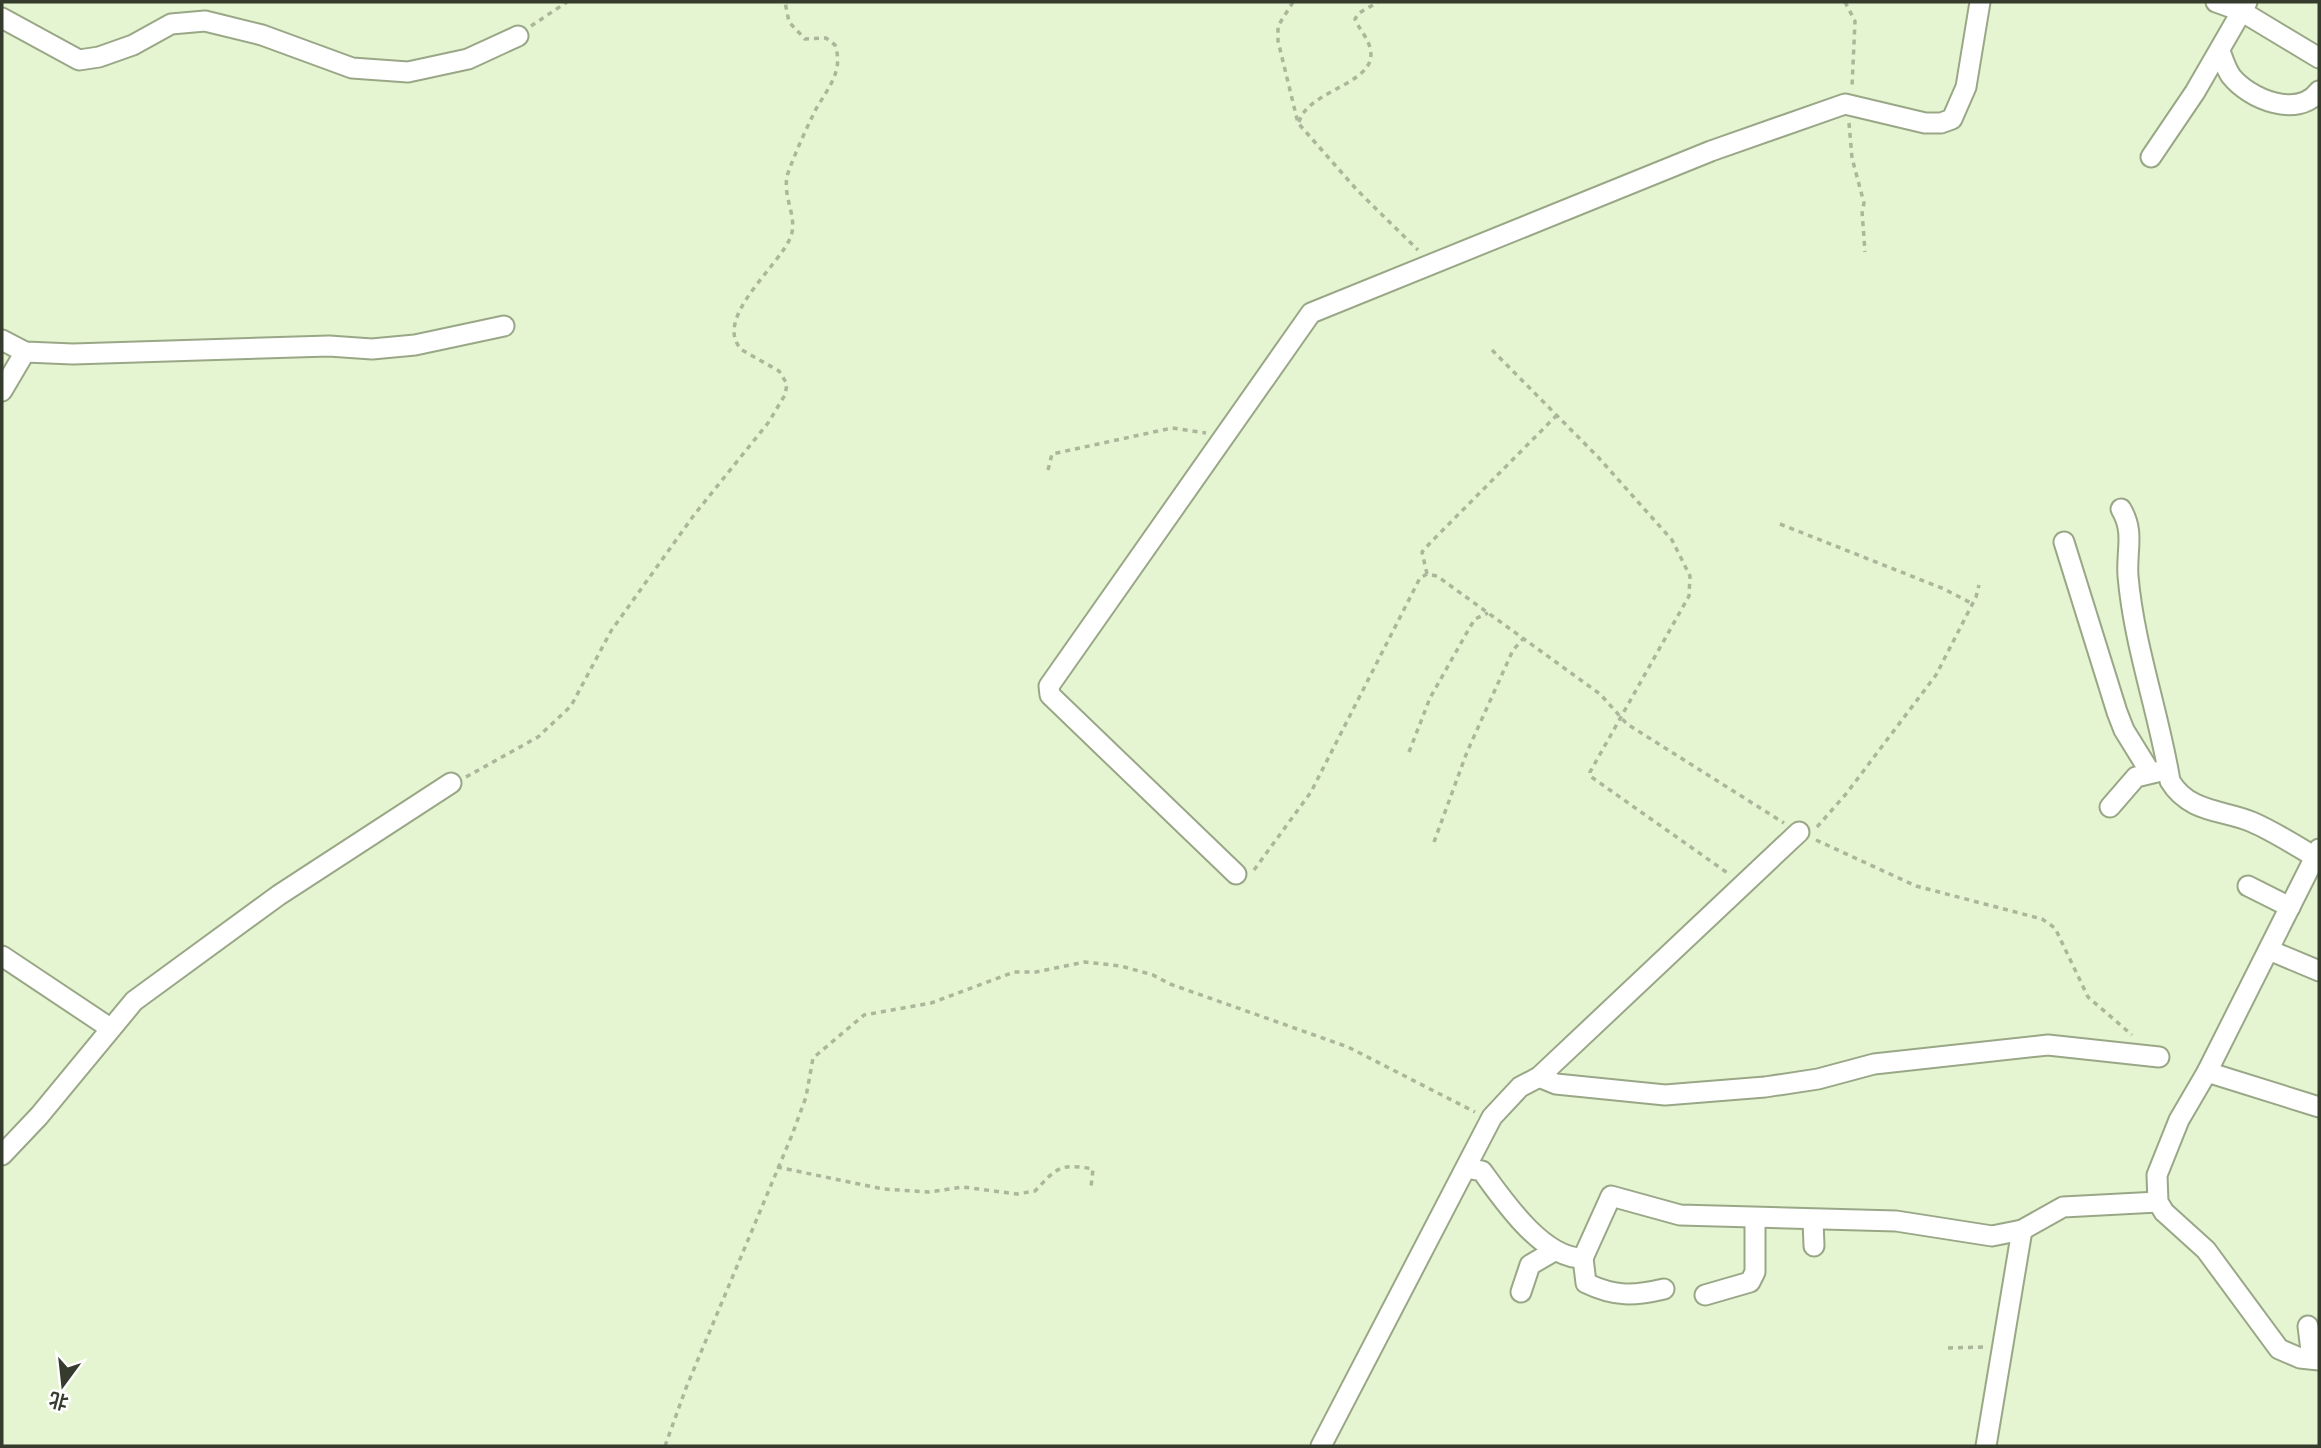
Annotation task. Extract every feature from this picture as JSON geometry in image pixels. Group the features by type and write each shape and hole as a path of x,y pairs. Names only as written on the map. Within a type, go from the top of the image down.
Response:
{"street":[{"path":"1236,874 1050,695 1049,686 1311,313 1711,151 1845,104 1924,123 1941,123 1952,119 1966,87 1980,2"},
{"path":"2216,2 2244,6 2319,58"},
{"path":"2151,157 2220,51 2244,6"},
{"path":"2,18 79,60 99,57 133,45 171,24 205,21 262,35 352,68 408,72 468,59 518,36"},
{"path":"2220,51 2230,75 2251,93 2268,101 2283,104 2307,102 2319,91"},
{"path":"2,341 25,352 73,354 328,346 372,349 415,345 504,326"},
{"path":"2,391 25,352"},
{"path":"2121,509 2129,525 2128,575 2160,771"},
{"path":"2064,542 2120,722 2175,789 2197,804 2223,816 2255,823 2317,853 2207,1072 2196,1088 2157,1175 2158,1202 2164,1212 2206,1250 2278,1349 2316,1360 2308,1326"},
{"path":"2110,807 2136,777 2160,771"},
{"path":"2,1155 39,1116 117,1018 149,988 279,895 451,783"},
{"path":"1321,1446 1491,1120 1520,1087 1539,1077 1744,886 1803,835"},
{"path":"2248,886 2290,907"},
{"path":"2269,950 2319,971"},
{"path":"2,956 110,1028"},
{"path":"1539,1077 1556,1084 1665,1095 1765,1087 1818,1079 1874,1064 2048,1045 2159,1057"},
{"path":"2207,1072 2319,1107"},
{"path":"1466,1168 1482,1171 1518,1219 1554,1251 1583,1258"},
{"path":"1664,1289 1634,1296 1606,1293 1586,1283 1583,1258 1611,1196 1680,1215 1896,1221 1992,1236 2022,1230 2063,1208 2158,1202"},
{"path":"1705,1295 1750,1282 1755,1272 1755,1219"},
{"path":"1813,1220 1814,1246"},
{"path":"1986,1446 2022,1230"},
{"path":"1521,1292 1530,1265 1554,1251"}],"path":[{"path":"518,36 567,2"},
{"path":"451,783 482,770 538,737 571,705 611,631 701,505 768,423 785,396 787,384 779,371 742,350 737,345 733,330 747,298 790,239 793,224 786,193 787,180 817,107 834,80 838,65 837,51 831,41 821,36 805,40 793,29 785,2"},
{"path":"1293,2 1278,26 1278,34 1280,54 1291,84 1298,123 1357,190 1432,264"},
{"path":"1298,123 1308,106 1366,71 1371,61 1370,47 1355,19 1359,13 1378,2"},
{"path":"1492,350 1598,457 1672,540 1690,576 1689,596 1590,776 1687,842 1744,886"},
{"path":"1427,574 1422,552 1556,416"},
{"path":"1048,470 1048,463 1056,451 1105,444 1172,428 1208,433 1221,439"},
{"path":"1780,524 1944,589 1973,604"},
{"path":"1236,874 1246,880 1311,792 1401,613 1420,578 1427,574 1437,576 1601,694 1622,718 1803,835 1916,886 2042,919 2054,928 2088,997 2159,1057"},
{"path":"1803,835 1846,794 1936,675 1973,604 1979,585"},
{"path":"1409,752 1430,698 1470,627 1475,619 1488,613"},
{"path":"1434,842 1470,744 1513,650 1523,639"},
{"path":"665,1446 806,1097 813,1058 864,1015 931,1003 1014,972 1036,972 1085,962 1103,962 1153,975 1170,984 1348,1047 1491,1120"},
{"path":"777,1167 883,1189 929,1192 963,1187 1017,1194 1035,1191 1047,1175 1066,1165 1093,1169 1091,1187"},
{"path":"1948,1348 2004,1346"}]}
